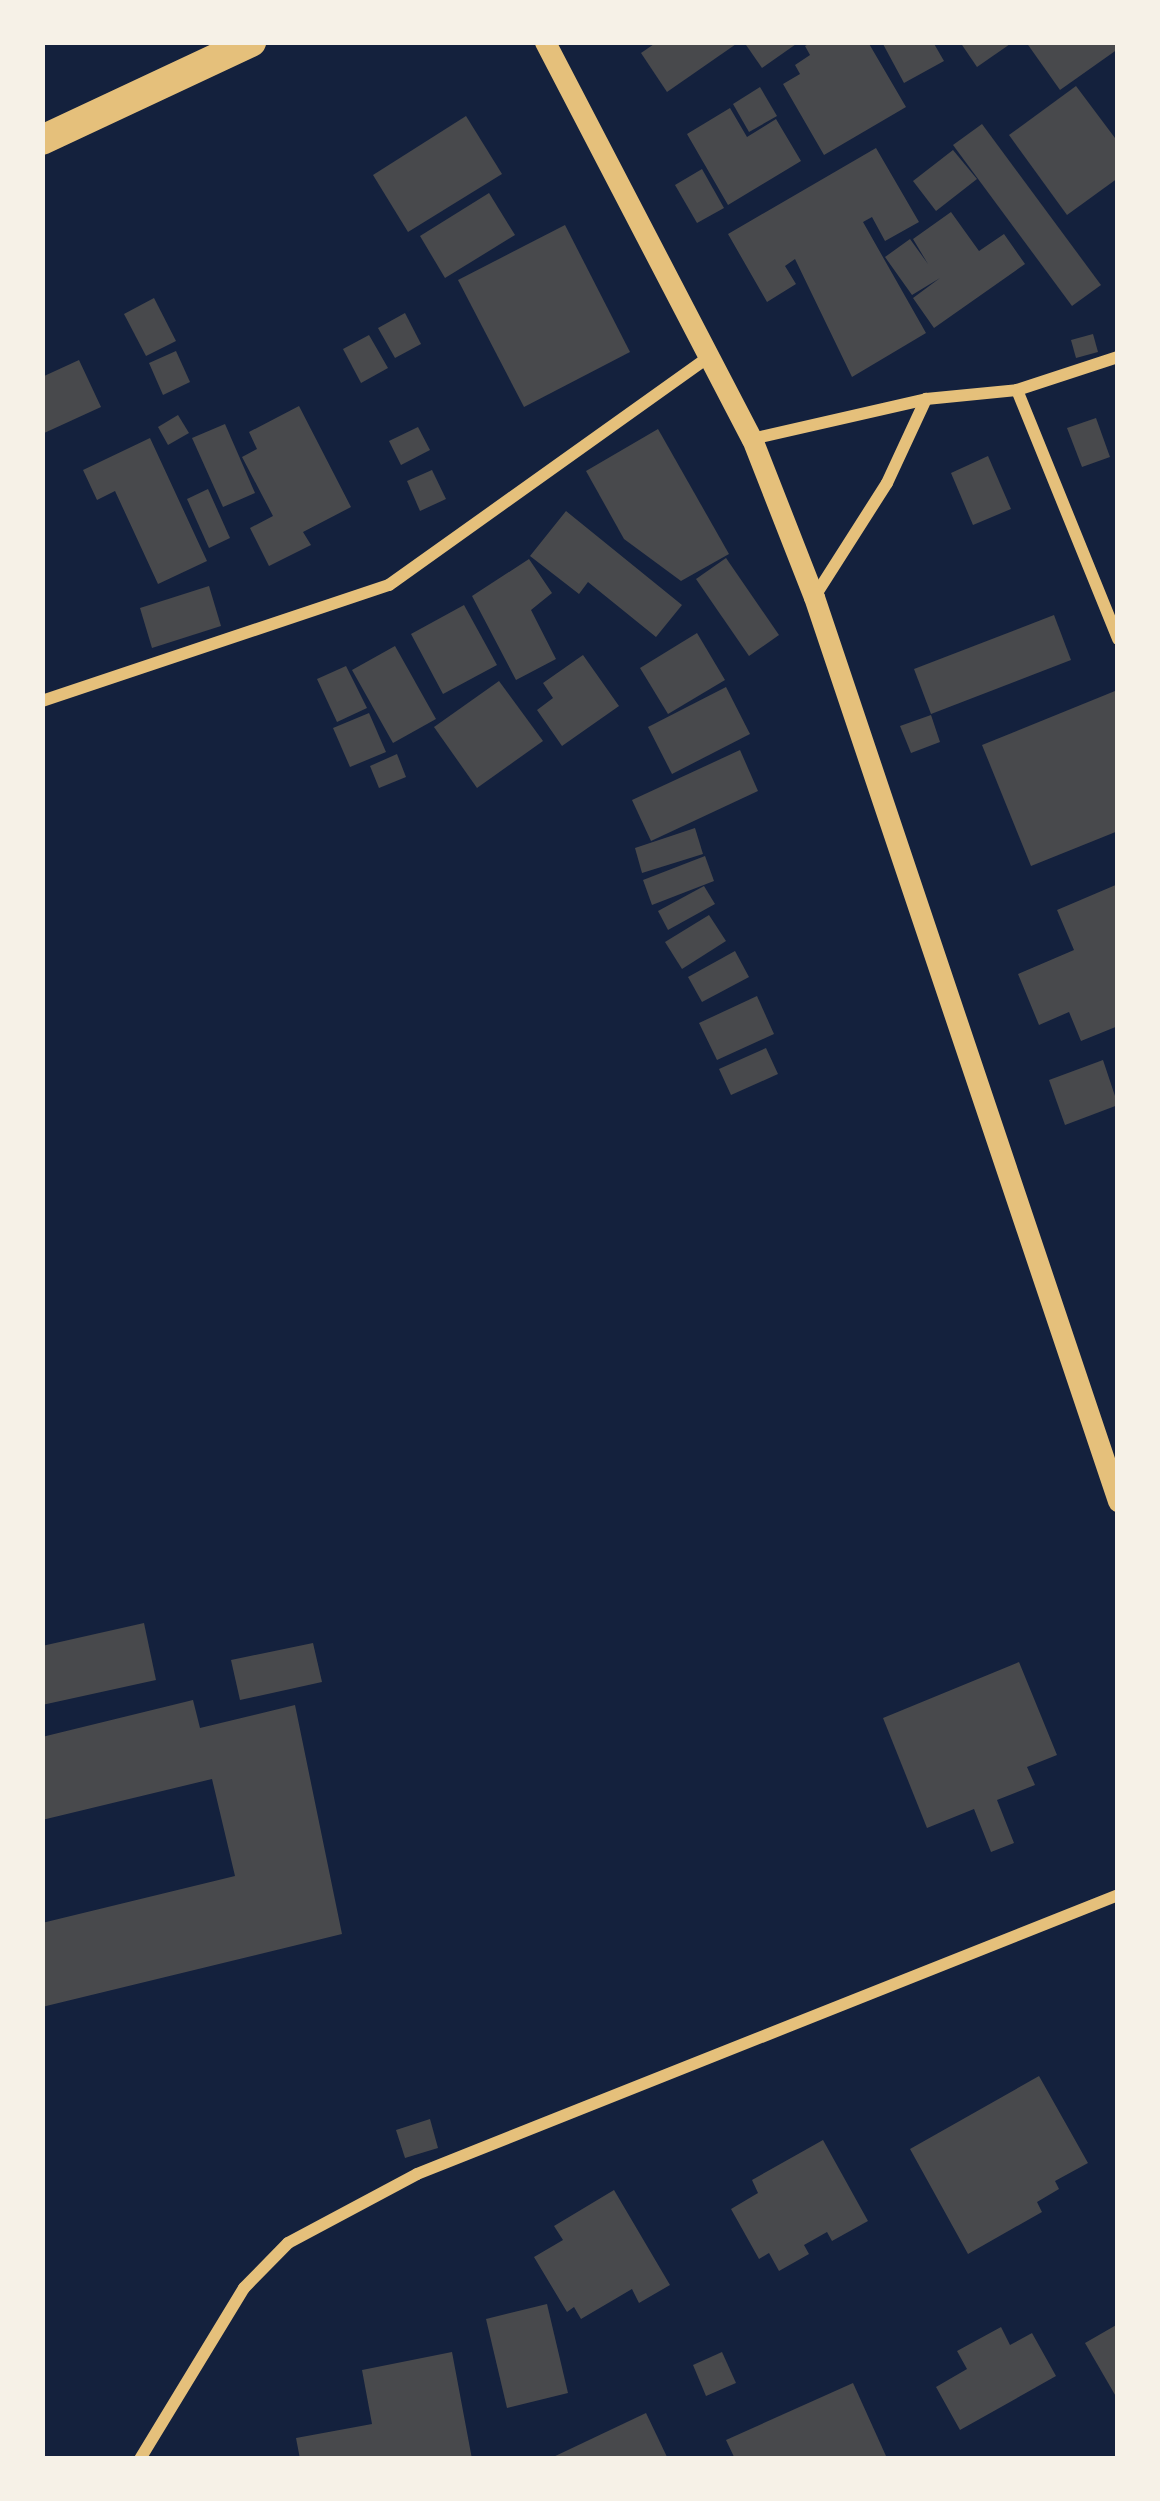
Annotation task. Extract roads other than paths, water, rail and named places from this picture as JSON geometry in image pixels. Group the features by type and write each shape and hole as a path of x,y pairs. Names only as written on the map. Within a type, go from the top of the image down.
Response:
{"main road":[{"path":"42,140 251,42"}],"street":[{"path":"545,42 706,359 752,439 814,597 1118,1501"},
{"path":"752,439 926,399 1017,390 1118,357"},
{"path":"42,701 389,585 706,359"},
{"path":"1017,390 1118,638"},
{"path":"814,597 887,483 926,399"},
{"path":"140,2459 244,2288 288,2243 416,2174 1118,1895"}]}
